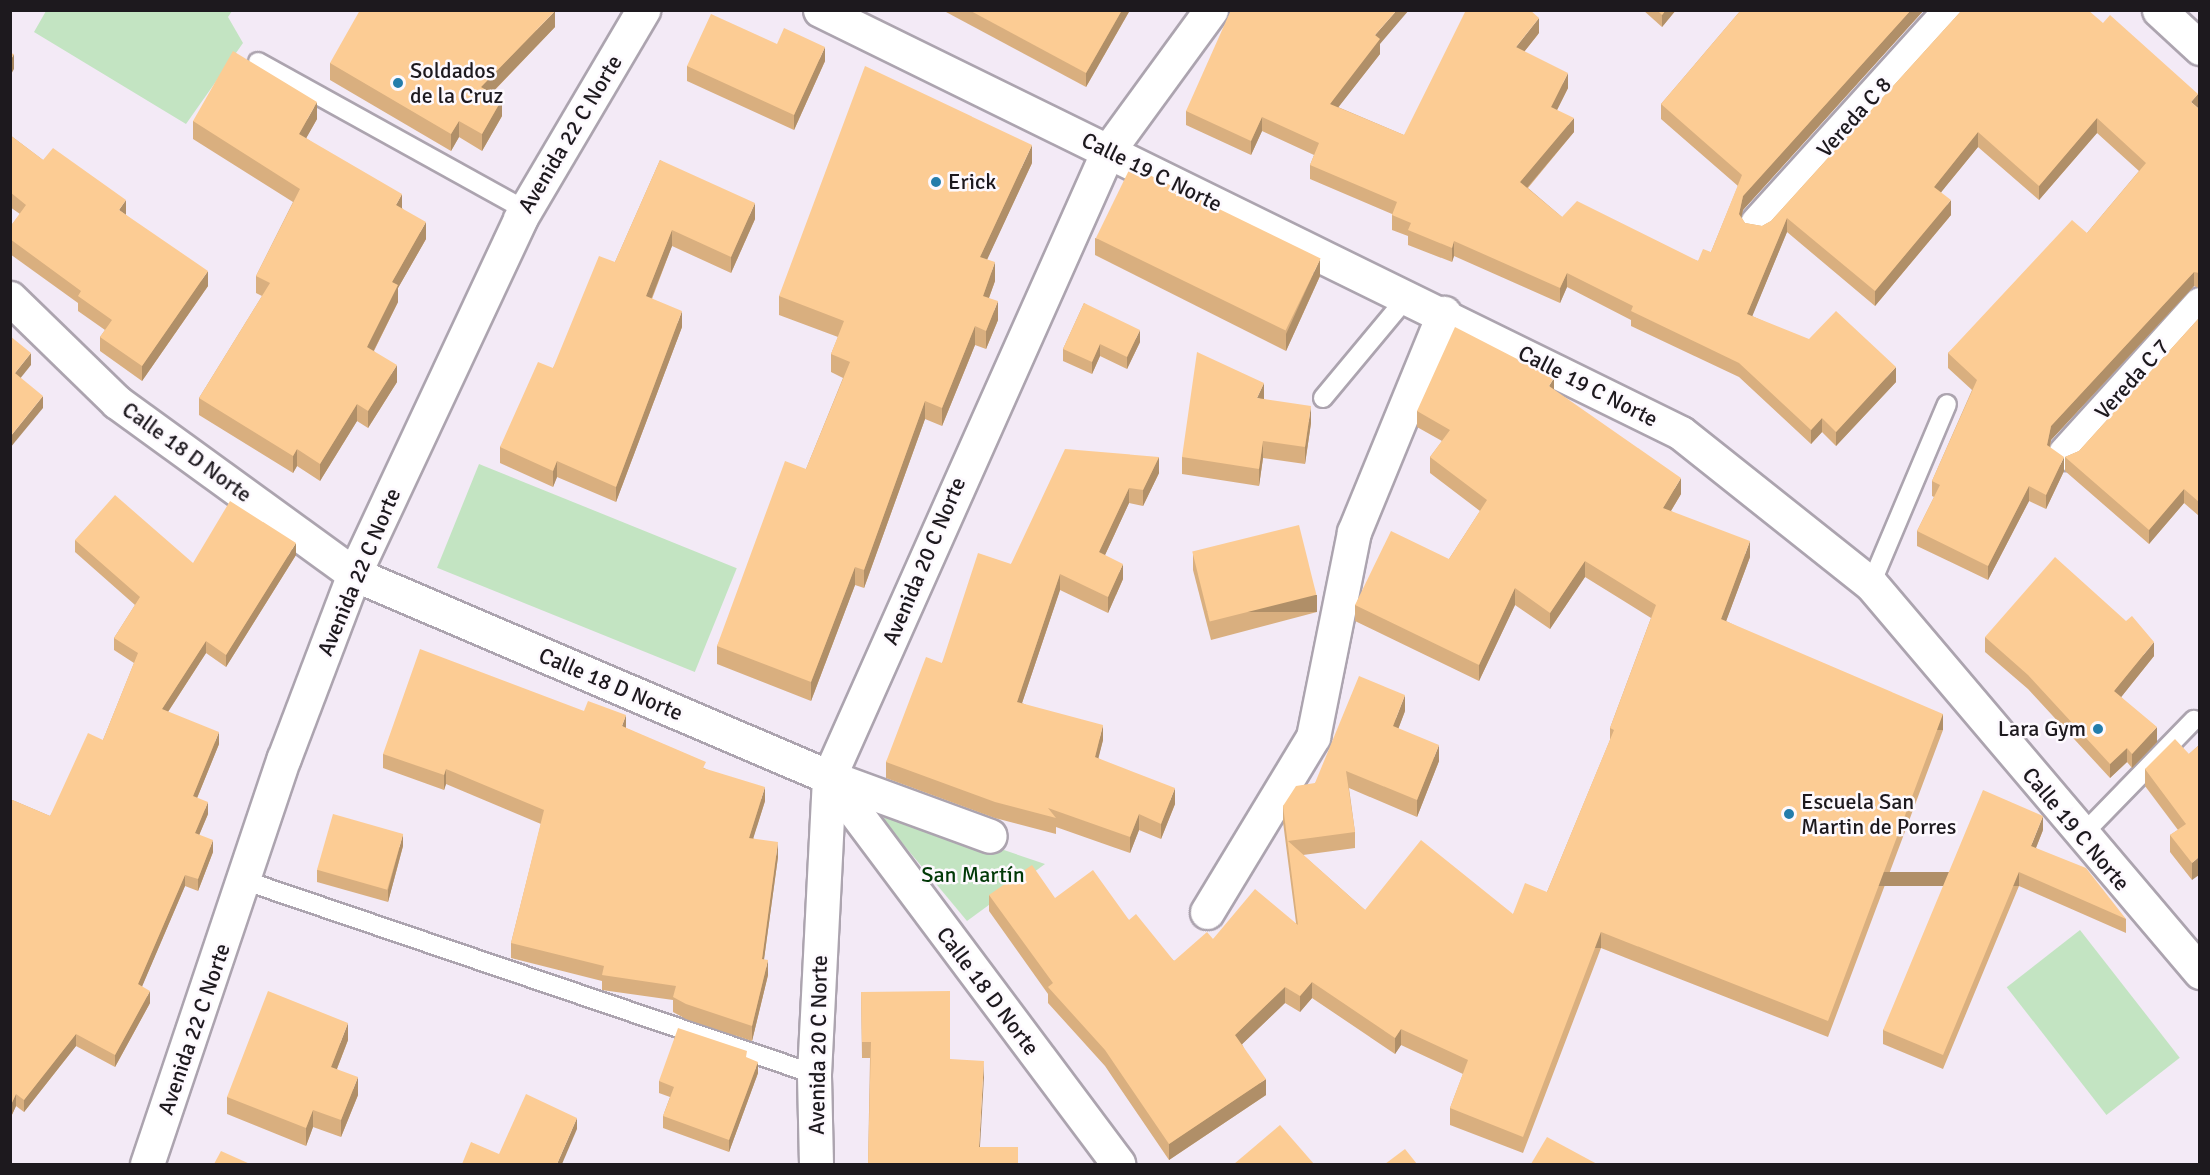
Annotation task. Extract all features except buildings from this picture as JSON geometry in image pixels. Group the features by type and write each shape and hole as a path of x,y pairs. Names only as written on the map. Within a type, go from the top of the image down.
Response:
{"street":[{"name":"Avenida 22 C Norte","path":"147,1164 246,882 284,758 354,574 525,210 643,10"},
{"name":"Calle 19 C Norte","path":"820,10 1444,313 1681,433 1871,584 2081,836 2199,972"},
{"name":"Avenida 20 C Norte","path":"816,1164 814,1074 829,777 1108,151 1211,10"},
{"name":"Vereda C 8","path":"1757,223 1950,10"},
{"path":"2159,10 2199,48"},
{"name":"Calle 18 D Norte","path":"10,298 117,402 354,574 829,777 1118,1164"},
{"name":"Vereda C 7","path":"2065,453 2199,304"},
{"path":"1207,912 1313,737 1354,532 1444,313"},
{"path":"829,777 990,836"}],"lane":[{"path":"258,62 525,210"},
{"path":"1323,398 1408,296"},
{"path":"1871,584 1947,404"},
{"path":"2081,836 2194,720"},
{"path":"246,882 814,1074"}],"green space":[{"path":"46,11 232,11 228,17 243,43 186,124 34,32"},
{"path":"479,464 737,568 695,672 437,568"},
{"name":"San Martín","path":"889,811 1045,864 967,921 883,820"},
{"path":"2080,930 2180,1058 2106,1115 2007,987"}],"place":[{"name":"Soldados de la Cruz","path":"398,83"},
{"name":"Erick","path":"936,182"},
{"name":"Lara Gym","path":"2098,729"},
{"name":"Escuela San Martin de Porres","path":"1789,814"}]}
